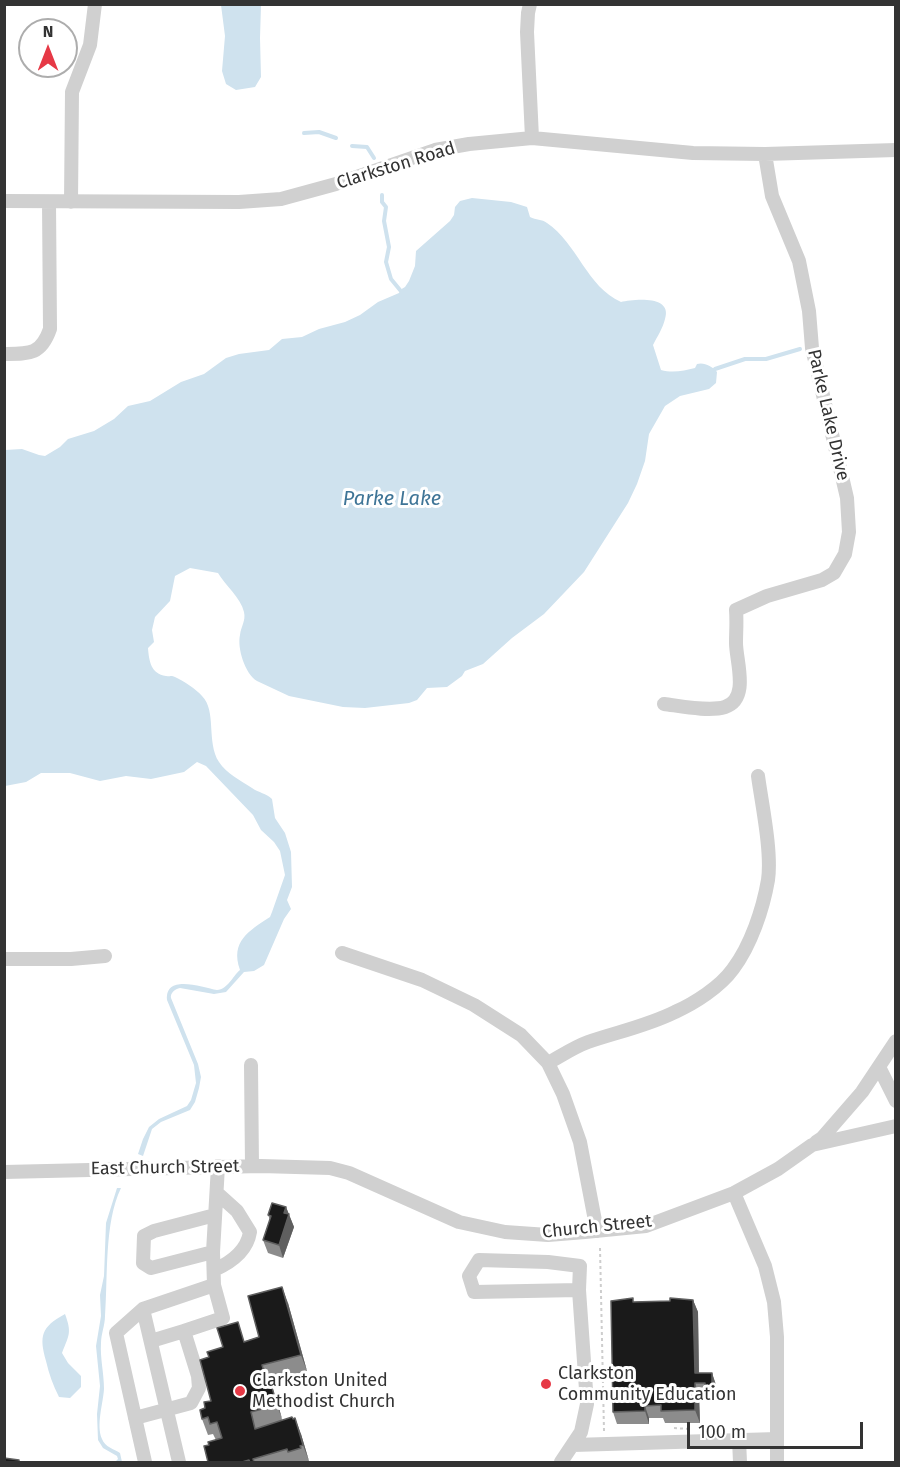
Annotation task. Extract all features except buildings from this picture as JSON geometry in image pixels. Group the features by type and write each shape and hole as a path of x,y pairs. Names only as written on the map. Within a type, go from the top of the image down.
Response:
{"street":[{"path":"71,202 72,92 90,45 95,4"},
{"path":"530,4 527,32 532,138"},
{"name":"Clarkston Road","path":"4,201 239,202 282,199 336,184 435,150 532,138 693,153 765,154 896,150"},
{"name":"Parke Lake Drive","path":"664,704 718,709 728,706 740,687 736,610 767,596 822,580 834,573 845,554 849,532 847,498 812,348 809,311 799,261 772,196 765,154"},
{"path":"4,354 28,354 41,347 50,329 50,202"},
{"path":"548,1063 587,1042 628,1031 676,1012 709,991 733,970 748,943 768,879 766,839 758,776"},
{"path":"342,953 422,980 474,1005 521,1035 548,1063 563,1094 580,1142 597,1231"},
{"path":"4,959 70,959 105,956"},
{"path":"812,1145 822,1138 862,1092 896,1041"},
{"path":"251,1065 252,1166"},
{"path":"879,1067 896,1101"},
{"name":"Church Street","path":"325,1168 349,1173 459,1222 505,1232 548,1235 646,1226 734,1193 778,1169 812,1145 896,1126"},
{"path":"151,1341 223,1318 214,1286 213,1252 218,1166"},
{"name":"East Church Street","path":"4,1172 218,1166 325,1168"},
{"path":"214,1270 225,1265 244,1249 250,1232 237,1211 217,1193"},
{"path":"734,1193 765,1266 774,1302 777,1337 777,1462"},
{"path":"213,1252 151,1268 143,1263 144,1236 154,1231 215,1215"},
{"path":"561,1462 581,1432 587,1404 579,1290 580,1266 548,1262 479,1260 469,1276 474,1292 579,1290"},
{"path":"145,1462 116,1333 143,1309 214,1286"},
{"path":"143,1309 179,1462"},
{"path":"135,1418 191,1402 199,1388 198,1376 184,1331"},
{"path":"573,1445 777,1439"},
{"path":"739,1440 740,1462"}],"path":[{"path":"600,1248 604,1439"},
{"path":"664,1429 687,1428 693,1432"}],"water":[{"path":"221,5 261,5 261,77 255,87 236,90 226,84 222,71 225,36"},
{"name":"Parke Lake","path":"472,198 511,202 527,207 530,217 545,222 557,232 599,286 609,295 621,302 651,300 658,302 666,311 665,319 653,345 661,370 682,371 695,368 697,364 705,364 717,372 716,383 709,389 680,396 665,406 649,434 645,461 628,503 584,572 544,614 483,664 465,671 447,687 427,688 417,700 409,703 365,708 343,707 289,696 257,681 249,673 241,653 239,640 244,612 218,573 190,568 175,576 170,601 155,617 152,630 154,642 148,648 150,662 157,673 178,679 202,696 207,702 213,745 219,762 234,776 272,799 275,818 285,833 291,852 292,887 287,900 291,909 284,919 264,965 254,971 244,972 226,992 214,994 180,988 172,993 171,998 198,1064 201,1077 195,1102 190,1110 161,1122 152,1129 143,1156 138,1154 149,1127 159,1119 187,1106 196,1083 194,1065 167,1000 168,992 178,984 217,990 227,985 240,970 238,951 243,938 270,917 285,875 280,851 261,830 253,815 206,766 197,762 184,772 151,779 126,776 100,781 70,773 41,773 26,782 5,786 5,450 22,449 45,456 68,439 94,431 114,419 128,406 150,401 181,382 204,374 226,358 269,350 282,339 302,337 360,315 378,302 399,293 405,287 415,266 416,251 450,221 460,201"},
{"path":"117,1188 121,1188 109,1234 105,1319 101,1340 104,1389 100,1433 107,1446 120,1453 122,1462 115,1462 118,1459 117,1456 103,1448 98,1440 97,1414 100,1386 96,1346 101,1316 100,1295 104,1276 106,1223"},
{"path":"65,1314 69,1334 62,1353 81,1376 81,1387 70,1398 59,1397 50,1375 43,1345 47,1328"}],"waterway":[{"path":"304,133 319,132 336,138"},
{"path":"352,146 367,147 374,158"},
{"path":"382,195 382,202 386,207 384,221 389,247 386,262 391,279 400,290"},
{"path":"715,369 745,359 766,359 800,349"}],"place":[{"name":"Clarkston Community Education","path":"546,1384"},
{"name":"Clarkston United Methodist Church","path":"240,1391"}]}
